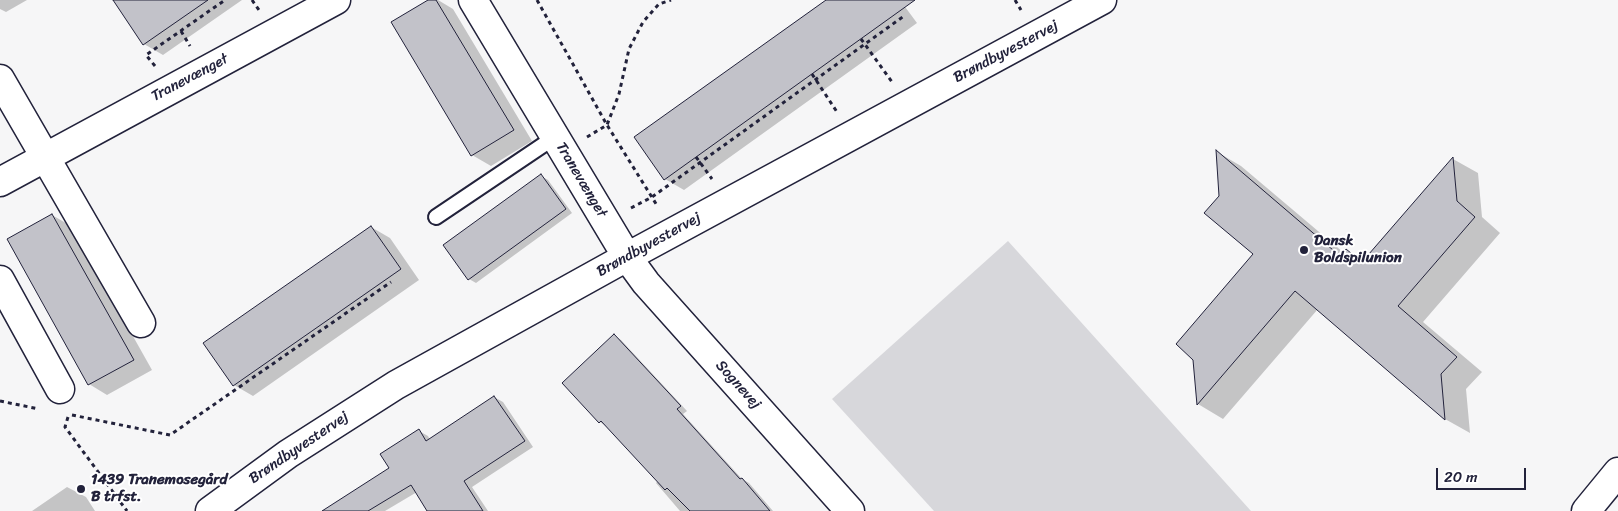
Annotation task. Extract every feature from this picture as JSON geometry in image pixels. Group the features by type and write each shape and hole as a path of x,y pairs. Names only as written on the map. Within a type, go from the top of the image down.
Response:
{"street":[{"name":"Tranevænget","path":"0,182 336,0"},
{"name":"Tranevænget","path":"473,0 627,257"},
{"name":"Brøndbyvestervej","path":"210,511 288,454 396,385 627,257 1102,0"},
{"path":"0,79 141,323"},
{"name":"Sognevej","path":"627,257 646,283 850,511"},
{"path":"0,280 60,389"},
{"path":"1586,511 1618,472"}],"lane":[{"path":"436,217 560,144"}],"path":[{"path":"172,88 146,56 225,0"},
{"path":"536,0 607,125 673,232"},
{"path":"560,144 607,125 618,94 629,50 643,22 659,4 671,0"},
{"path":"606,221 652,197 904,16"},
{"path":"862,39 908,105"},
{"path":"812,74 852,135"},
{"path":"68,415 170,435 391,282"},
{"path":"60,389 72,402 65,427 126,511"},
{"path":"0,401 39,409"}],"shaded area":[{"path":"1008,241 1251,511 934,511 832,399"}],"building":[{"path":"113,0 208,0 143,45"},
{"path":"428,0 436,0 514,130 471,156 391,22"},
{"path":"826,0 915,0 664,180 634,137"},
{"path":"1216,150 1340,256 1346,249 1362,262 1453,157 1457,201 1475,217 1398,306 1457,357 1441,374 1445,420 1295,291 1197,405 1193,360 1176,344 1253,254 1204,213 1219,196"},
{"path":"541,174 566,209 468,280 443,245"},
{"path":"52,214 134,360 88,385 7,239"},
{"path":"371,226 401,269 233,386 203,343"},
{"path":"614,334 681,406 677,409 740,479 742,478 770,511 690,511 667,488 665,490 601,421 599,423 562,383"},
{"path":"494,396 525,441 464,481 483,511 427,511 411,485 368,511 322,511 389,468 380,454 419,429 426,441"}],"place":[{"name":"Dansk Boldspilunion","path":"1304,250"},
{"name":"1439 Tranemosegård B trfst.","path":"81,489"}]}
